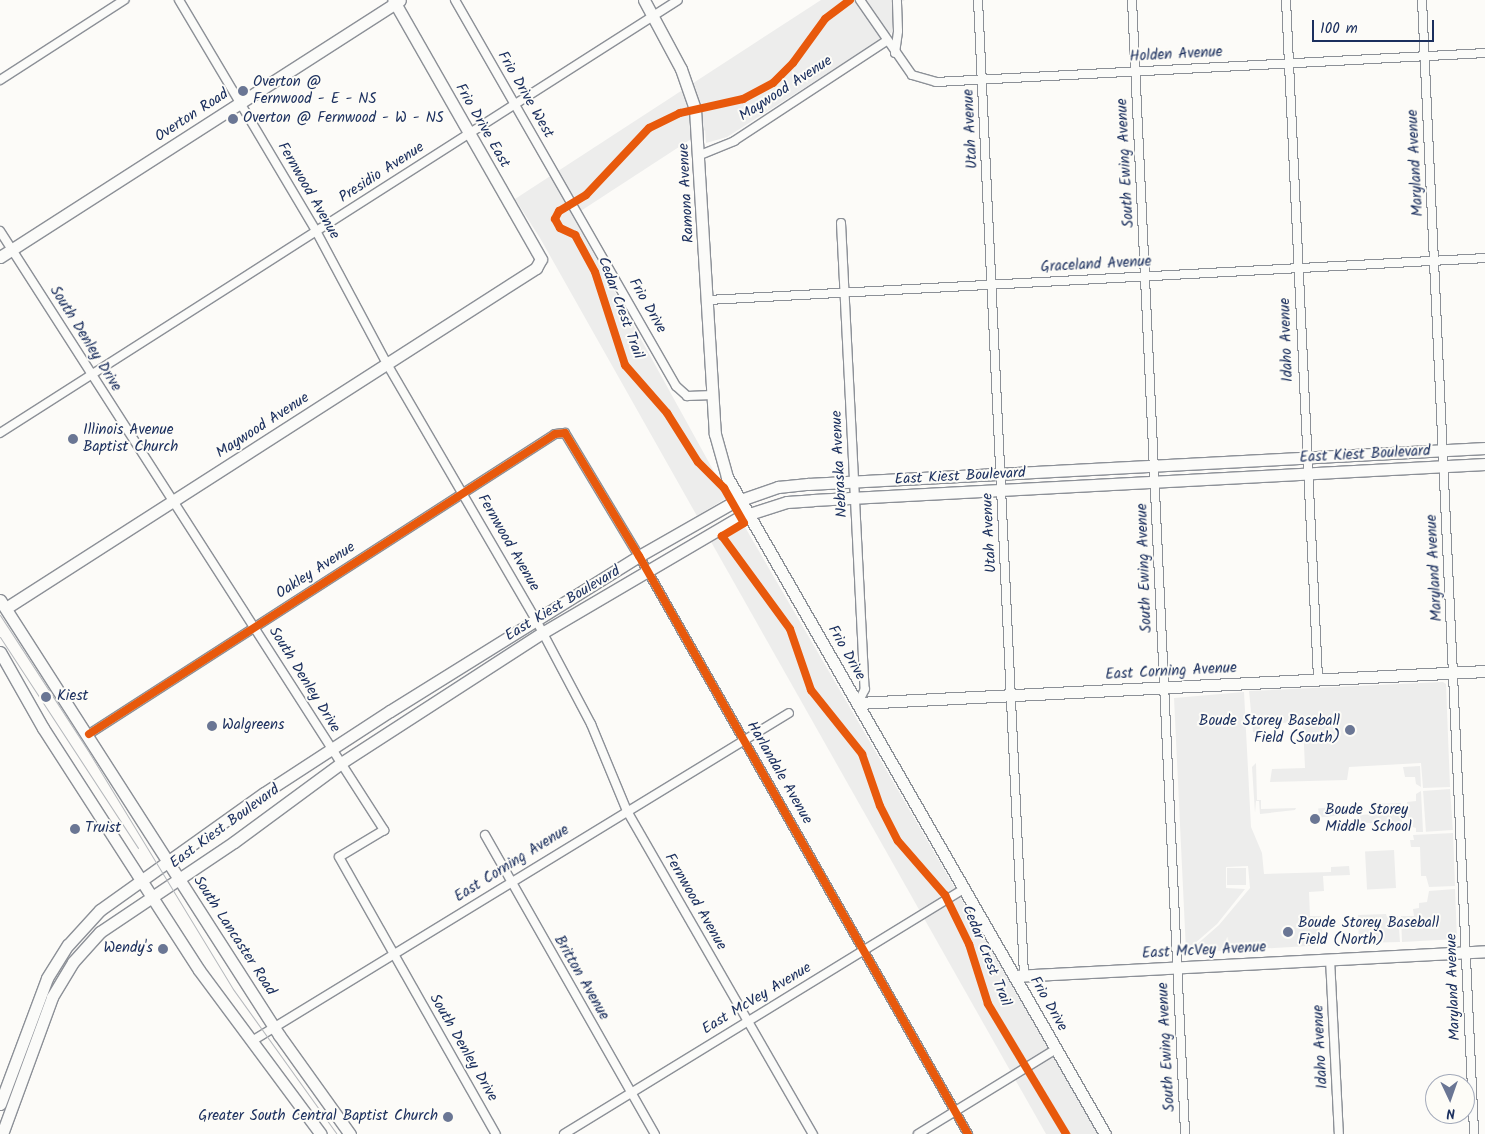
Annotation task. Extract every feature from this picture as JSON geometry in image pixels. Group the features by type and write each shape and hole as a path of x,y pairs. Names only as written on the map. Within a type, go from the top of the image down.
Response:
{"main road":[{"name":"Ramona Avenue","path":"644,0 688,83 697,118 713,396"},
{"name":"Overton Road","path":"0,257 396,1"},
{"name":"Frio Drive East","path":"396,1 540,259 536,268"},
{"name":"Maywood Avenue","path":"3,604 174,501 536,268"},
{"name":"Frio Drive","path":"713,396 719,454 740,499 964,889 1019,976 1056,1049 1105,1134"},
{"name":"East Kiest Boulevard","path":"0,1104 47,978 68,944 90,919 167,860 332,749 639,556 740,499 786,486 855,481 1485,448"},
{"name":"East Kiest Boulevard","path":"2,1134 52,997 73,962 100,932 341,763 542,633 647,570 749,513 787,502 1485,464"},
{"name":"South Lancaster Road","path":"3,604 89,734 178,879 247,981 274,1027 350,1134"},
{"path":"0,652 43,728 199,970 321,1134"},
{"name":"East Corning Avenue","path":"858,703 1485,670"},
{"name":"East McVey Avenue","path":"1019,976 1485,951"}],"street":[{"path":"0,80 124,0"},
{"name":"Fernwood Avenue","path":"179,0 316,231 387,364 536,620 591,724 627,811 813,1134"},
{"name":"Frio Drive West","path":"455,0 571,204"},
{"name":"Presidio Avenue","path":"0,433 678,0"},
{"name":"Holden Avenue","path":"860,0 886,41 912,75 923,79 982,79 1485,53"},
{"path":"895,53 898,31 897,0"},
{"name":"Utah Avenue","path":"978,0 1012,696 1019,976"},
{"name":"South Ewing Avenue","path":"1132,0 1185,1134"},
{"name":"Idaho Avenue","path":"1286,0 1306,457 1318,679"},
{"name":"Maryland Avenue","path":"1422,0 1474,1134"},
{"name":"Maywood Avenue","path":"700,155 734,141 886,41"},
{"name":"Frio Drive","path":"571,204 676,386 687,396 713,396"},
{"name":"Nebraska Avenue","path":"841,223 865,689 858,703"},
{"name":"South Denley Drive","path":"0,231 384,830 339,857 496,1134"},
{"name":"Graceland Avenue","path":"708,300 1485,258"},
{"name":"Oakley Avenue","path":"89,734 462,493 559,433"},
{"name":"Harlandale Avenue","path":"559,433 569,436 866,950 968,1134"},
{"name":"East Corning Avenue","path":"252,1041 510,881 789,713"},
{"name":"Britton Avenue","path":"485,835 655,1134"},
{"name":"East McVey Avenue","path":"564,1134 964,889"},
{"name":"Idaho Avenue","path":"1330,959 1339,1134"},
{"path":"918,1134 1056,1049"}],"shaded area":[{"path":"821,0 905,0 894,7 894,31 727,137 706,143 705,130 573,216 728,497 697,516 540,238 515,199"},
{"path":"742,522 1098,1134 1046,1134 710,540"},
{"path":"1443,682 1446,684 1450,787 1423,788 1421,763 1349,767 1347,780 1270,782 1272,769 1305,768 1303,722 1260,724 1260,733 1253,732 1249,691"},
{"path":"1244,692 1251,827 1262,853 1264,874 1331,872 1331,867 1349,866 1350,875 1323,876 1324,891 1309,892 1310,916 1321,916 1323,943 1326,945 1187,953 1219,925 1250,888 1248,866 1226,867 1226,888 1245,889 1217,924 1186,951 1174,698"},
{"path":"1256,763 1257,800 1261,800 1261,809 1296,808 1295,810 1260,814 1259,801 1256,801 1255,813 1252,767"},
{"path":"1420,766 1421,787 1416,784 1415,777 1405,777 1403,767"},
{"path":"1450,789 1453,830 1426,832 1423,791"},
{"path":"1421,791 1423,832 1416,832 1416,828 1409,826 1407,802 1416,801 1416,794"},
{"path":"1401,803 1402,823 1361,823 1360,815 1373,814 1372,804"},
{"path":"1352,805 1353,814 1319,818 1318,809"},
{"path":"1453,833 1455,886 1429,887 1426,876 1421,876 1420,847 1411,847 1410,840 1414,840 1413,835"},
{"path":"1394,850 1396,888 1367,889 1365,852"},
{"path":"1227,868 1246,868 1246,885 1227,885"},
{"path":"1455,889 1457,939 1402,942 1401,916 1414,916 1413,909 1419,908 1419,903 1427,902 1429,891"},
{"path":"1386,914 1387,917 1398,916 1400,942 1359,943 1358,915"}],"tram line":[{"path":"0,615 87,749 233,989 337,1134"},
{"path":"0,637 138,848"}],"cycle path":[{"name":"Cedar Crest Trail","path":"850,0 825,19 793,63 773,83 743,99 680,113 649,128 586,195 559,211 555,219 560,228 575,235 595,272 625,365 667,413 698,462 724,488 744,523 722,536 790,629 811,690 862,754 880,806 898,841 945,895 969,944 988,1004 1066,1134"},
{"path":"89,734 555,434 565,433 639,556 968,1134"}],"place":[{"name":"Overton @ Fernwood - E - NS","path":"243,91"},
{"name":"Overton @ Fernwood - W - NS","path":"233,119"},
{"name":"Illinois Avenue Baptist Church","path":"73,439"},
{"name":"Kiest","path":"46,697"},
{"name":"Walgreens","path":"212,726"},
{"name":"Boude Storey Baseball Field (South)","path":"1350,730"},
{"name":"Boude Storey Middle School","path":"1315,819"},
{"name":"Truist","path":"75,829"},
{"name":"Boude Storey Baseball Field (North)","path":"1288,932"},
{"name":"Wendy's","path":"163,949"},
{"name":"Greater South Central Baptist Church","path":"448,1117"}]}
